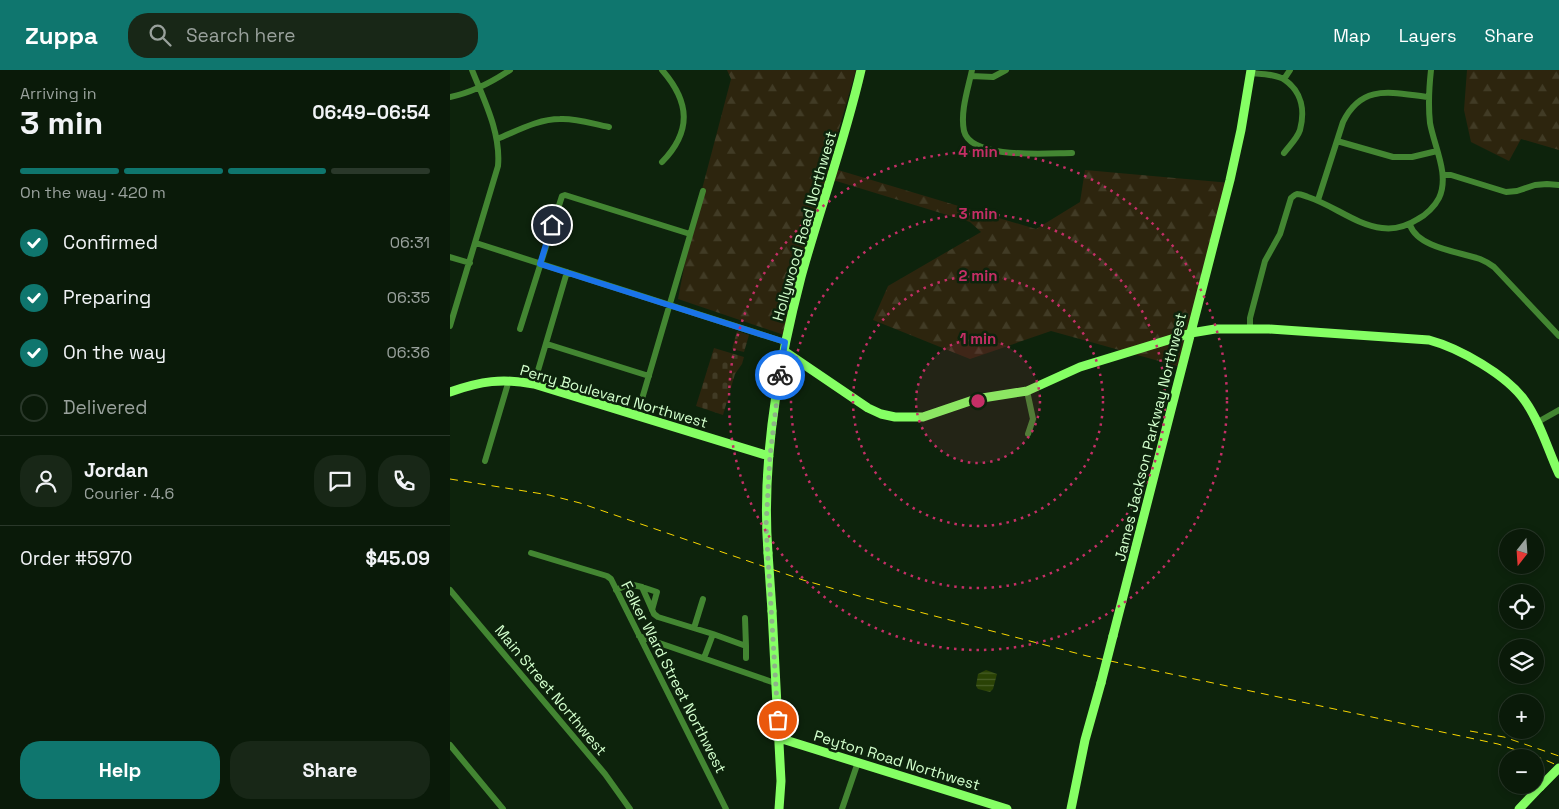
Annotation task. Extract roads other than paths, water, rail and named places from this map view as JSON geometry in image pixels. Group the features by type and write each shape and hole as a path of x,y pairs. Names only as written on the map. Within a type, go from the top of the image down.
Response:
{"street":[{"path":"450,326 498,166 497,139 472,70"},
{"path":"450,97 498,78 510,70"},
{"path":"662,70 682,100 683,110 681,134 675,148 662,162"},
{"name":"Hollywood Road Northwest","path":"778,809 781,781 766,506 775,404 784,347 802,276 861,70"},
{"path":"1006,70 993,77 971,73 963,121 965,133 970,140 983,148 1002,153 1072,153"},
{"path":"1284,79 1290,70"},
{"path":"1250,328 1250,318 1265,261 1280,234 1291,198 1294,195 1299,194 1318,200 1375,227 1392,229 1410,225 1423,216 1437,202 1442,189 1443,175 1430,124 1428,97 1431,70"},
{"path":"1251,71 1284,79 1298,93 1302,105 1300,130 1284,153"},
{"name":"James Jackson Parkway Northwest","path":"1071,809 1085,740 1230,180 1251,71"},
{"path":"1318,200 1347,113 1355,104 1366,96 1386,92 1428,97"},
{"path":"497,139 551,119 570,119 609,127"},
{"path":"1337,141 1393,157 1412,157 1437,151"},
{"path":"1443,175 1451,175 1506,192 1517,191 1535,185 1559,185"},
{"path":"637,416 703,191"},
{"path":"520,329 558,206 561,198 565,195 690,234"},
{"path":"1410,225 1414,234 1426,242 1482,260 1494,267 1559,336"},
{"path":"476,243 670,304 784,347 868,408 895,417 923,417 976,399 1027,391 1080,367 1191,333 1250,328 1416,338 1442,344 1465,354 1509,383 1525,401 1559,474"},
{"path":"450,257 470,263"},
{"path":"534,384 567,272"},
{"path":"547,344 649,376"},
{"path":"485,461 509,380"},
{"name":"Perry Boulevard Northwest","path":"450,392 474,383 509,380 534,384 770,456"},
{"path":"1027,391 1032,418 1032,426 1028,434"},
{"path":"1536,423 1559,410"},
{"name":"Felker Ward Street Northwest","path":"530,553 607,576 611,579 726,809"},
{"path":"616,590 629,584 657,592 652,610"},
{"path":"642,587 654,614 746,646"},
{"name":"Main Street Northwest","path":"450,590 605,774 630,809"},
{"path":"694,628 703,599"},
{"path":"745,618 746,658"},
{"path":"704,658 713,634"},
{"path":"639,636 775,683"},
{"name":"Peyton Road Northwest","path":"779,738 1007,809"},
{"path":"450,745 504,809"},
{"path":"842,809 858,762"},
{"path":"1519,809 1559,768"}],"railway":[{"path":"450,479 549,495 580,503 803,580 1087,656 1498,744 1559,766"},
{"path":"1470,731 1504,737 1559,756"}]}
